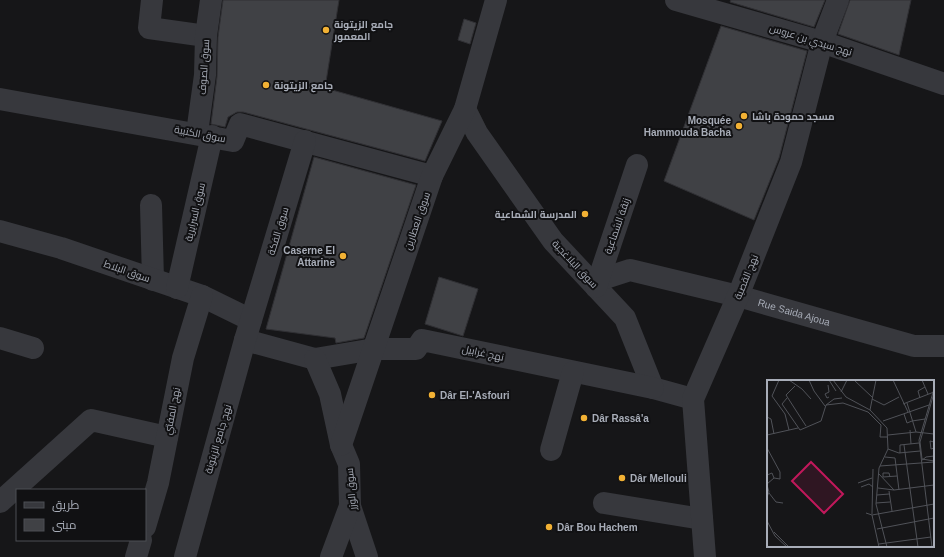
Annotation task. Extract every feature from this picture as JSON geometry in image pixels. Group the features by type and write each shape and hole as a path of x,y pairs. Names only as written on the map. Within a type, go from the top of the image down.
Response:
{"street":[{"path":"152,0 149,28 206,36"},
{"name":"سوق الصوف","path":"204,135 206,36 211,0"},
{"name":"سوق العطارين","path":"341,445 432,176 465,109 496,0"},
{"name":"نهج سيدي بن عروس","path":"676,0 698,3 822,42 944,84"},
{"name":"نهج القصبة","path":"705,557 693,399 738,296 791,162 822,42 838,0"},
{"name":"سوق الكتبية","path":"0,99 233,141 240,124 432,176"},
{"name":"سوق البلاغجية","path":"465,109 477,133 553,241 598,284 625,318 653,388"},
{"name":"سوق السرايرية","path":"177,288 204,135"},
{"name":"سوق الفكة","path":"248,330 305,141"},
{"name":"زنقة الشماعية","path":"598,284 637,165"},
{"path":"151,205 153,280"},
{"name":"سوق البلاط","path":"0,231 60,248 202,296 248,330"},
{"name":"Rue Saida Ajoua","path":"598,284 630,270 738,296 914,346 944,346"},
{"name":"نهج المفتي","path":"146,523 158,483 183,358 202,296"},
{"name":"نهج غرابيل","path":"248,330 315,359 374,349 416,349 422,340 653,388"},
{"name":"نهج جامع الزيتونة","path":"185,557 248,330"},
{"path":"0,338 33,348"},
{"path":"315,359 330,394 341,445"},
{"path":"551,450 573,372"},
{"path":"653,388 693,399"},
{"path":"0,502 91,420 167,437"},
{"name":"سوق الوزر","path":"341,445 349,464 350,506 367,557"},
{"path":"604,503 702,519"},
{"path":"331,557 350,506"},
{"path":"136,557 141,541"}],"building":[{"name":"جامع الزيتونة","path":"223,0 339,0 325,88 442,121 425,161 243,112 237,112 228,117 225,127 211,124 217,77 218,37"},
{"path":"731,0 825,0 814,27 730,2"},
{"path":"850,0 911,0 899,55 838,34"},
{"path":"464,19 476,23 470,44 458,40"},
{"name":"مسجد حمودة باشا","path":"721,26 807,51 779,158 754,220 664,181"},
{"name":"Caserne El Attarine","path":"314,157 416,185 364,338 336,343 335,338 266,329"},
{"path":"439,277 478,289 463,336 425,324"}],"place":[{"name":"جامع الزيتونة المعمور","path":"326,30"},
{"name":"جامع الزيتونة","path":"266,85"},
{"name":"مسجد حمودة باشا","path":"744,116"},
{"name":"Mosquée Hammouda Bacha","path":"739,126"},
{"name":"المدرسة الشماعية","path":"585,214"},
{"name":"Caserne El Attarine","path":"343,256"},
{"name":"Dâr El-'Asfouri","path":"432,395"},
{"name":"Dâr Rassâ'a","path":"584,418"},
{"name":"Dâr Mellouli","path":"622,478"},
{"name":"Dâr Bou Hachem","path":"549,527"}]}
